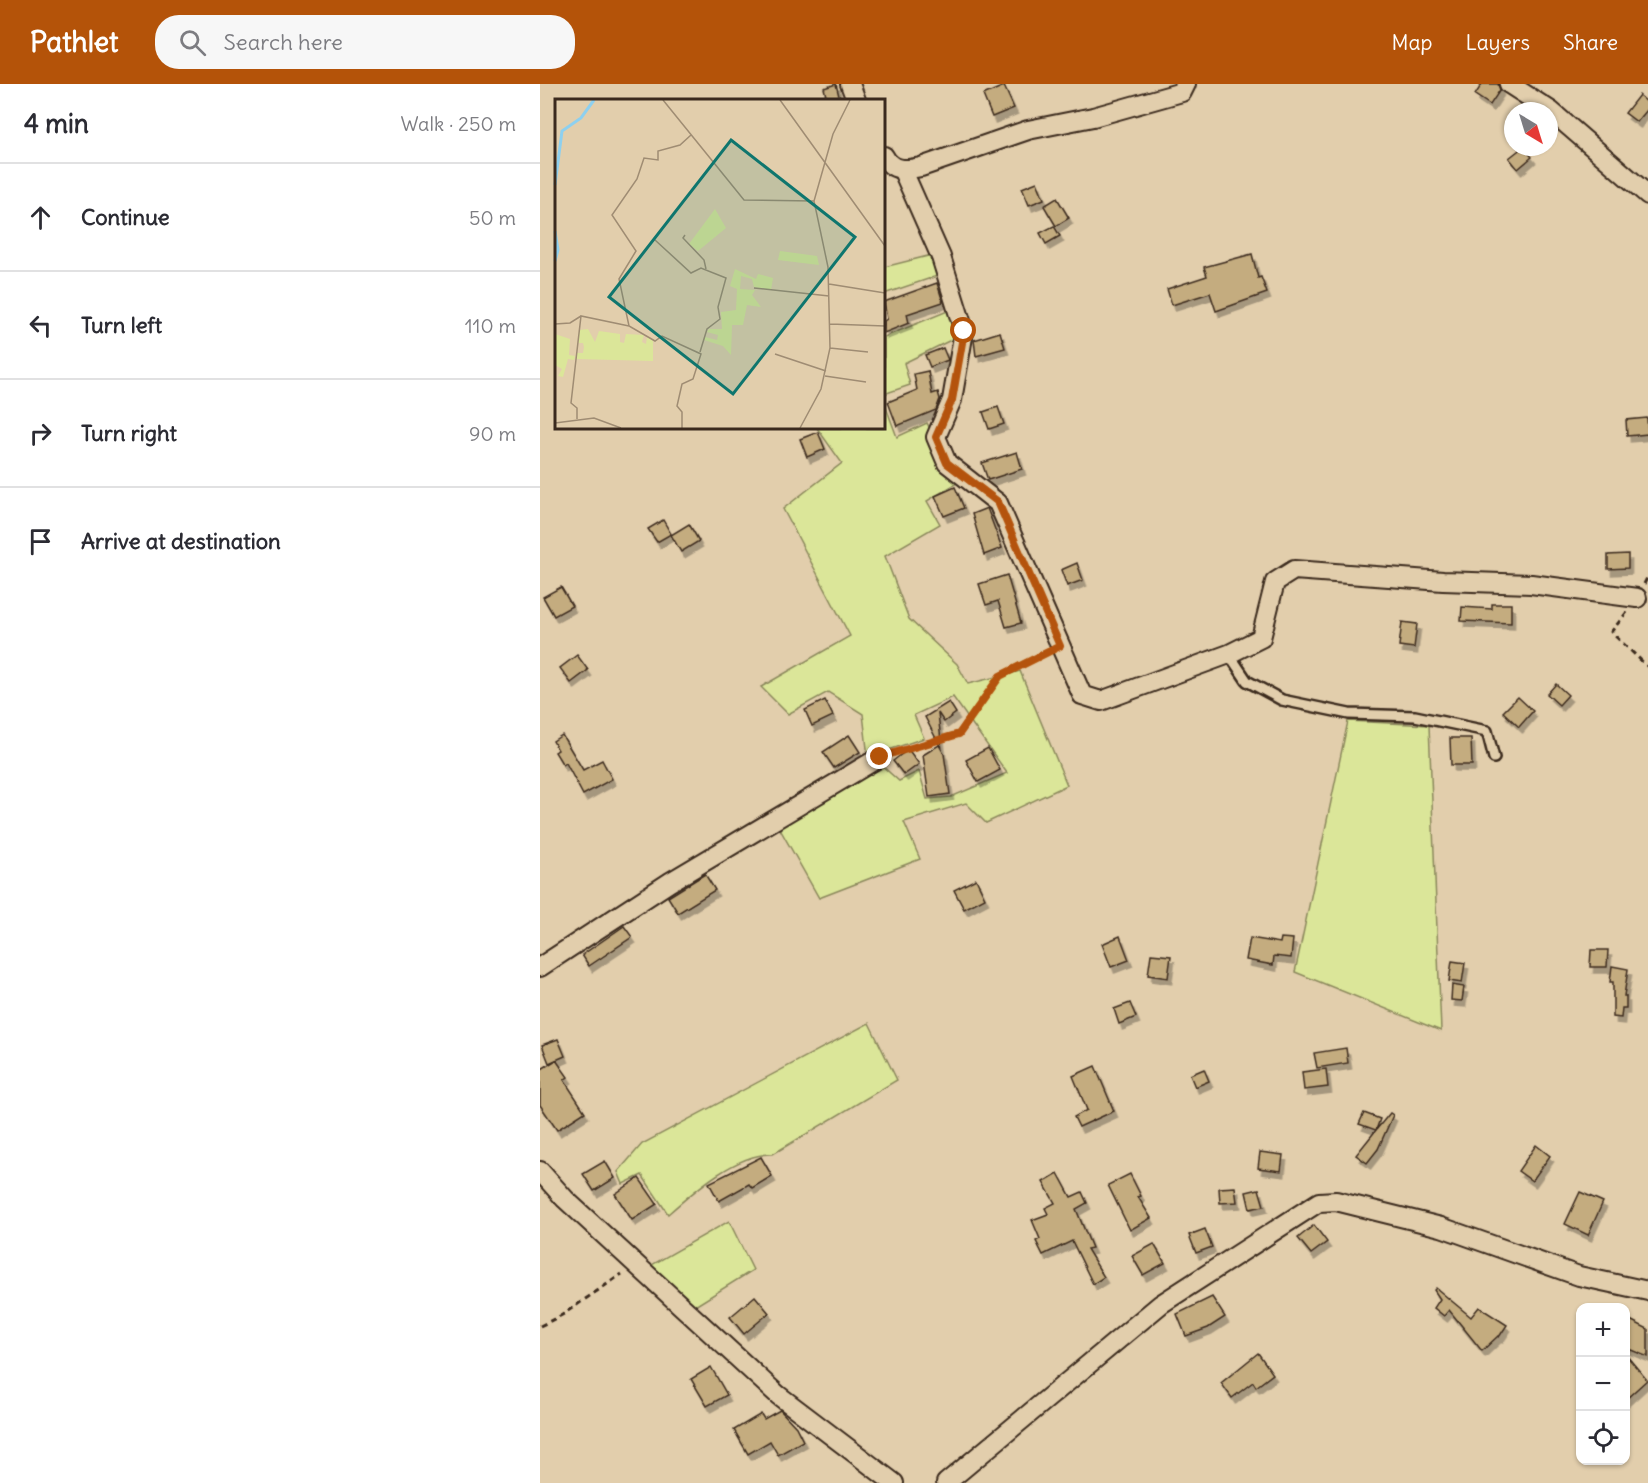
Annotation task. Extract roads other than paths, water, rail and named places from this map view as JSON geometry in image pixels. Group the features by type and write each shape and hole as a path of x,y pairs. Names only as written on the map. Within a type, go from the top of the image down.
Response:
{"street":[{"path":"850,84 856,99"},
{"path":"885,158 887,163 903,171 921,167 1028,130 1093,117 1182,92 1186,84"},
{"path":"1509,84 1551,111 1648,195"},
{"path":"903,171 941,257 964,331 952,400 936,437 947,463 998,502 1082,695 1101,701 1228,654 1261,638 1275,582 1294,570 1443,581 1531,584 1637,598"},
{"path":"540,967 670,882 880,757"},
{"path":"540,1171 565,1199 778,1395 894,1483"},
{"path":"946,1483 1161,1304 1319,1202 1336,1201 1442,1227 1579,1276 1648,1291"}],"lane":[{"path":"1228,654 1247,681 1282,700 1349,714 1415,716 1488,731 1494,758"}]}
